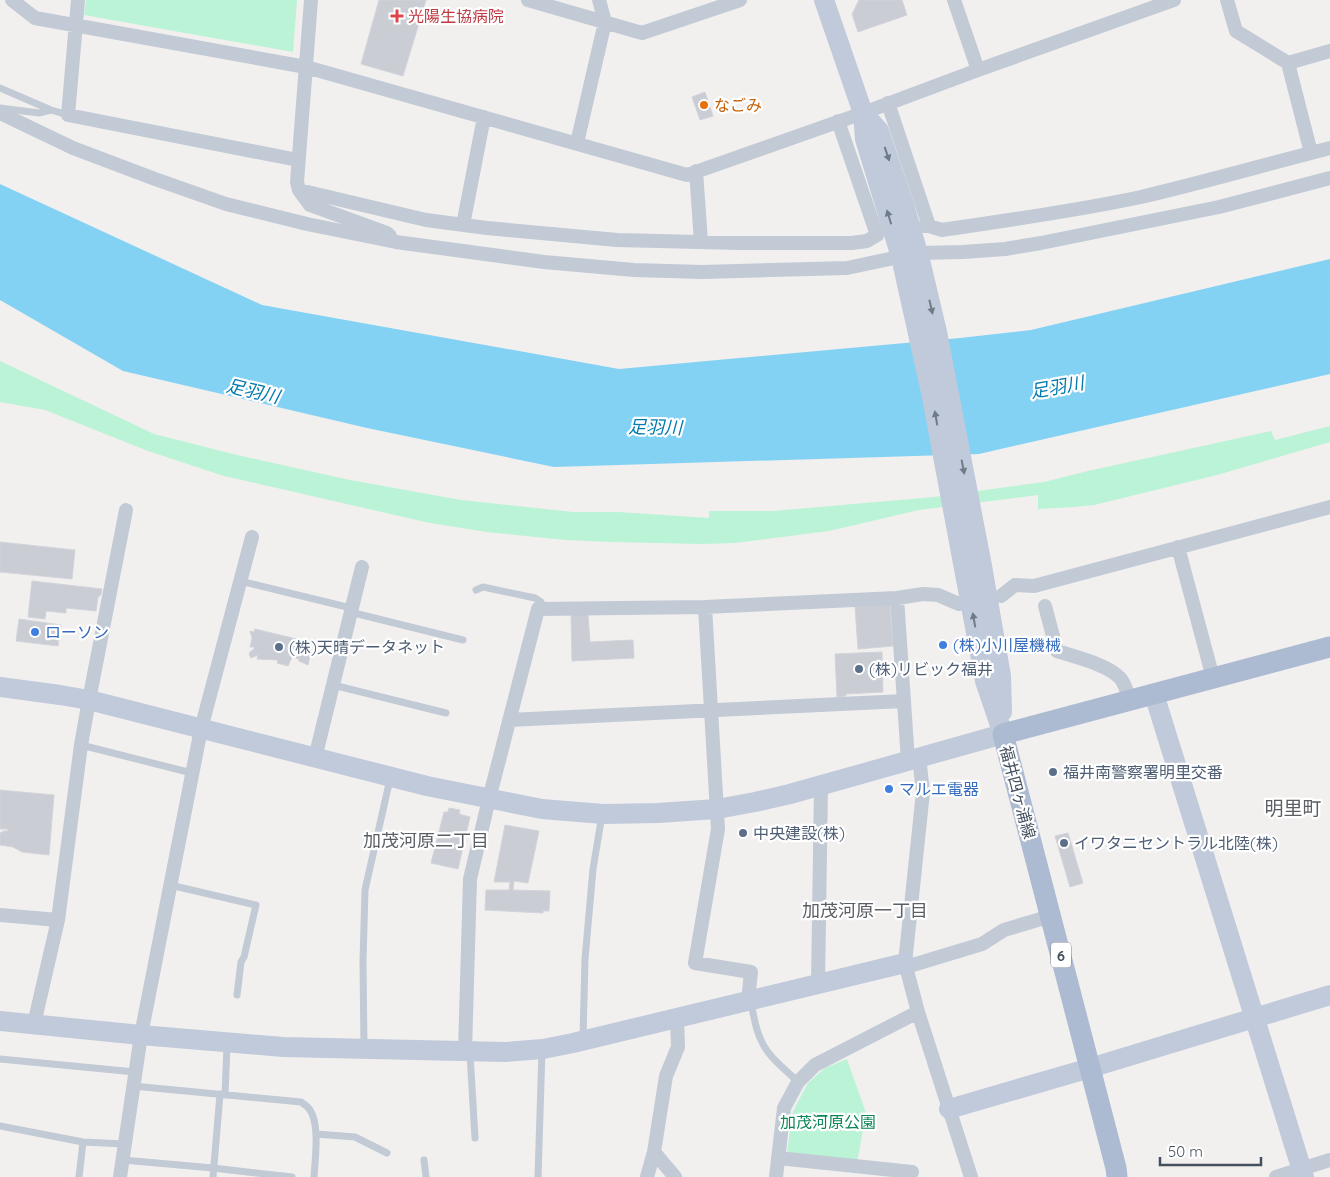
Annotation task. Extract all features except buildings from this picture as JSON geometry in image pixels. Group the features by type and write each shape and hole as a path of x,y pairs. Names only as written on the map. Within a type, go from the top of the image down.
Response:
{"main road":[{"name":"福井四ヶ浦線","path":"1117,1177 1003,734 1330,647"}],"street":[{"path":"12,0 35,18 306,67 687,174 863,113 1174,0"},
{"path":"78,0 68,115 298,160"},
{"path":"311,0 298,160 297,182 299,190 310,205 387,232 396,242"},
{"path":"528,0 642,33 718,4 740,0"},
{"path":"577,144 605,22 598,0"},
{"path":"0,687 88,700 427,786 542,809 603,814 717,809 755,802 1003,734 1001,676 973,567 937,332 911,258 865,139 863,113 824,0"},
{"path":"954,0 978,70"},
{"path":"1227,0 1236,30 1288,63 1311,153"},
{"path":"1288,63 1330,51"},
{"path":"888,103 926,226 942,230 1066,212 1140,197 1216,179 1330,148"},
{"path":"0,114 73,148 155,179 226,204 307,224 396,242 544,262 634,270 702,272 847,268 911,258 1005,249 1220,208 1330,178"},
{"path":"463,225 484,117"},
{"path":"299,190 426,220 617,240 852,243 867,241 877,235 838,121"},
{"path":"696,171 701,242"},
{"path":"1001,596 1015,585 1034,586 1330,507"},
{"path":"34,1024 58,920 88,700 126,510"},
{"path":"120,1177 141,1035 201,729 252,537"},
{"path":"1178,547 1213,678"},
{"path":"315,758 362,567"},
{"path":"467,1051 470,879 538,609 705,607 897,598 923,594 938,595 959,604"},
{"path":"897,598 904,701 914,759 923,792 905,965 918,1012 971,1177"},
{"path":"1045,606 1057,651 1111,671 1121,679 1130,700"},
{"path":"705,607 718,829 695,963 751,972 749,1001"},
{"path":"1154,694 1303,1173"},
{"path":"509,720 904,701"},
{"path":"818,984 821,785"},
{"path":"0,915 58,920"},
{"path":"0,1021 283,1047 506,1052 542,1049 905,965 982,944 1004,930 1051,916"},
{"path":"949,1109 1330,995"},
{"path":"776,1177 784,1108 798,1082 816,1065 918,1012"},
{"path":"648,1177 654,1152 666,1076 678,1047 676,1018"},
{"path":"654,1152 675,1177"},
{"path":"778,1158 845,1171 912,1172"},
{"path":"1276,1177 1303,1173 1330,1160"}],"lane":[{"path":"0,88 51,110 68,115"},
{"path":"0,108 39,113 51,110"},
{"path":"240,581 463,640"},
{"path":"476,590 483,587 535,598 541,602 538,609"},
{"path":"333,685 446,713"},
{"path":"81,745 192,773"},
{"path":"364,1049 363,961 365,890 390,777"},
{"path":"583,1041 585,959 593,869 603,814"},
{"path":"170,885 256,905 244,957 240,962 237,995"},
{"path":"749,1001 761,1042 773,1059 798,1082"},
{"path":"212,1177 228,1042"},
{"path":"538,1177 542,1049"},
{"path":"467,1051 475,1138"},
{"path":"0,1059 223,1095 301,1102 310,1110 317,1139 314,1177"},
{"path":"0,1126 83,1142 125,1144"},
{"path":"316,1134 355,1137 387,1153"},
{"path":"79,1177 83,1142"},
{"path":"123,1160 292,1177"},
{"path":"424,1160 426,1177"}],"green space":[{"path":"86,0 297,0 293,52 84,15"},
{"path":"0,361 154,434 350,480 461,500 573,512 618,512 709,518 709,511 773,511 934,497 1044,482 1271,431 1275,440 1330,426 1330,442 1217,475 1094,505 1038,509 1038,495 919,510 829,531 734,543 701,544 566,540 487,532 430,523 224,476 148,451 45,410 0,402"},
{"name":"加茂河原公園","path":"847,1059 866,1113 857,1163 787,1152 793,1111 808,1083 825,1068"}],"water":[{"name":"足羽川","path":"0,184 262,305 619,369 1031,330 1330,259 1330,374 979,454 554,467 367,428 123,371 0,300"}],"place":[{"name":"光陽生協病院","path":"397,16"},
{"name":"なごみ","path":"704,105"},
{"name":"ローソン","path":"35,632"},
{"name":"(株)小川屋機械","path":"943,645"},
{"name":"(株)天晴データネット","path":"279,647"},
{"name":"(株)リビック福井","path":"859,669"},
{"name":"福井南警察署明里交番","path":"1053,772"},
{"name":"マルエ電器","path":"889,789"},
{"name":"中央建設(株)","path":"743,833"},
{"name":"イワタニセントラル北陸(株)","path":"1064,843"}],"district":[{"name":"明里町","path":"1293,808"},
{"name":"加茂河原二丁目","path":"426,840"},
{"name":"加茂河原一丁目","path":"865,910"}]}
